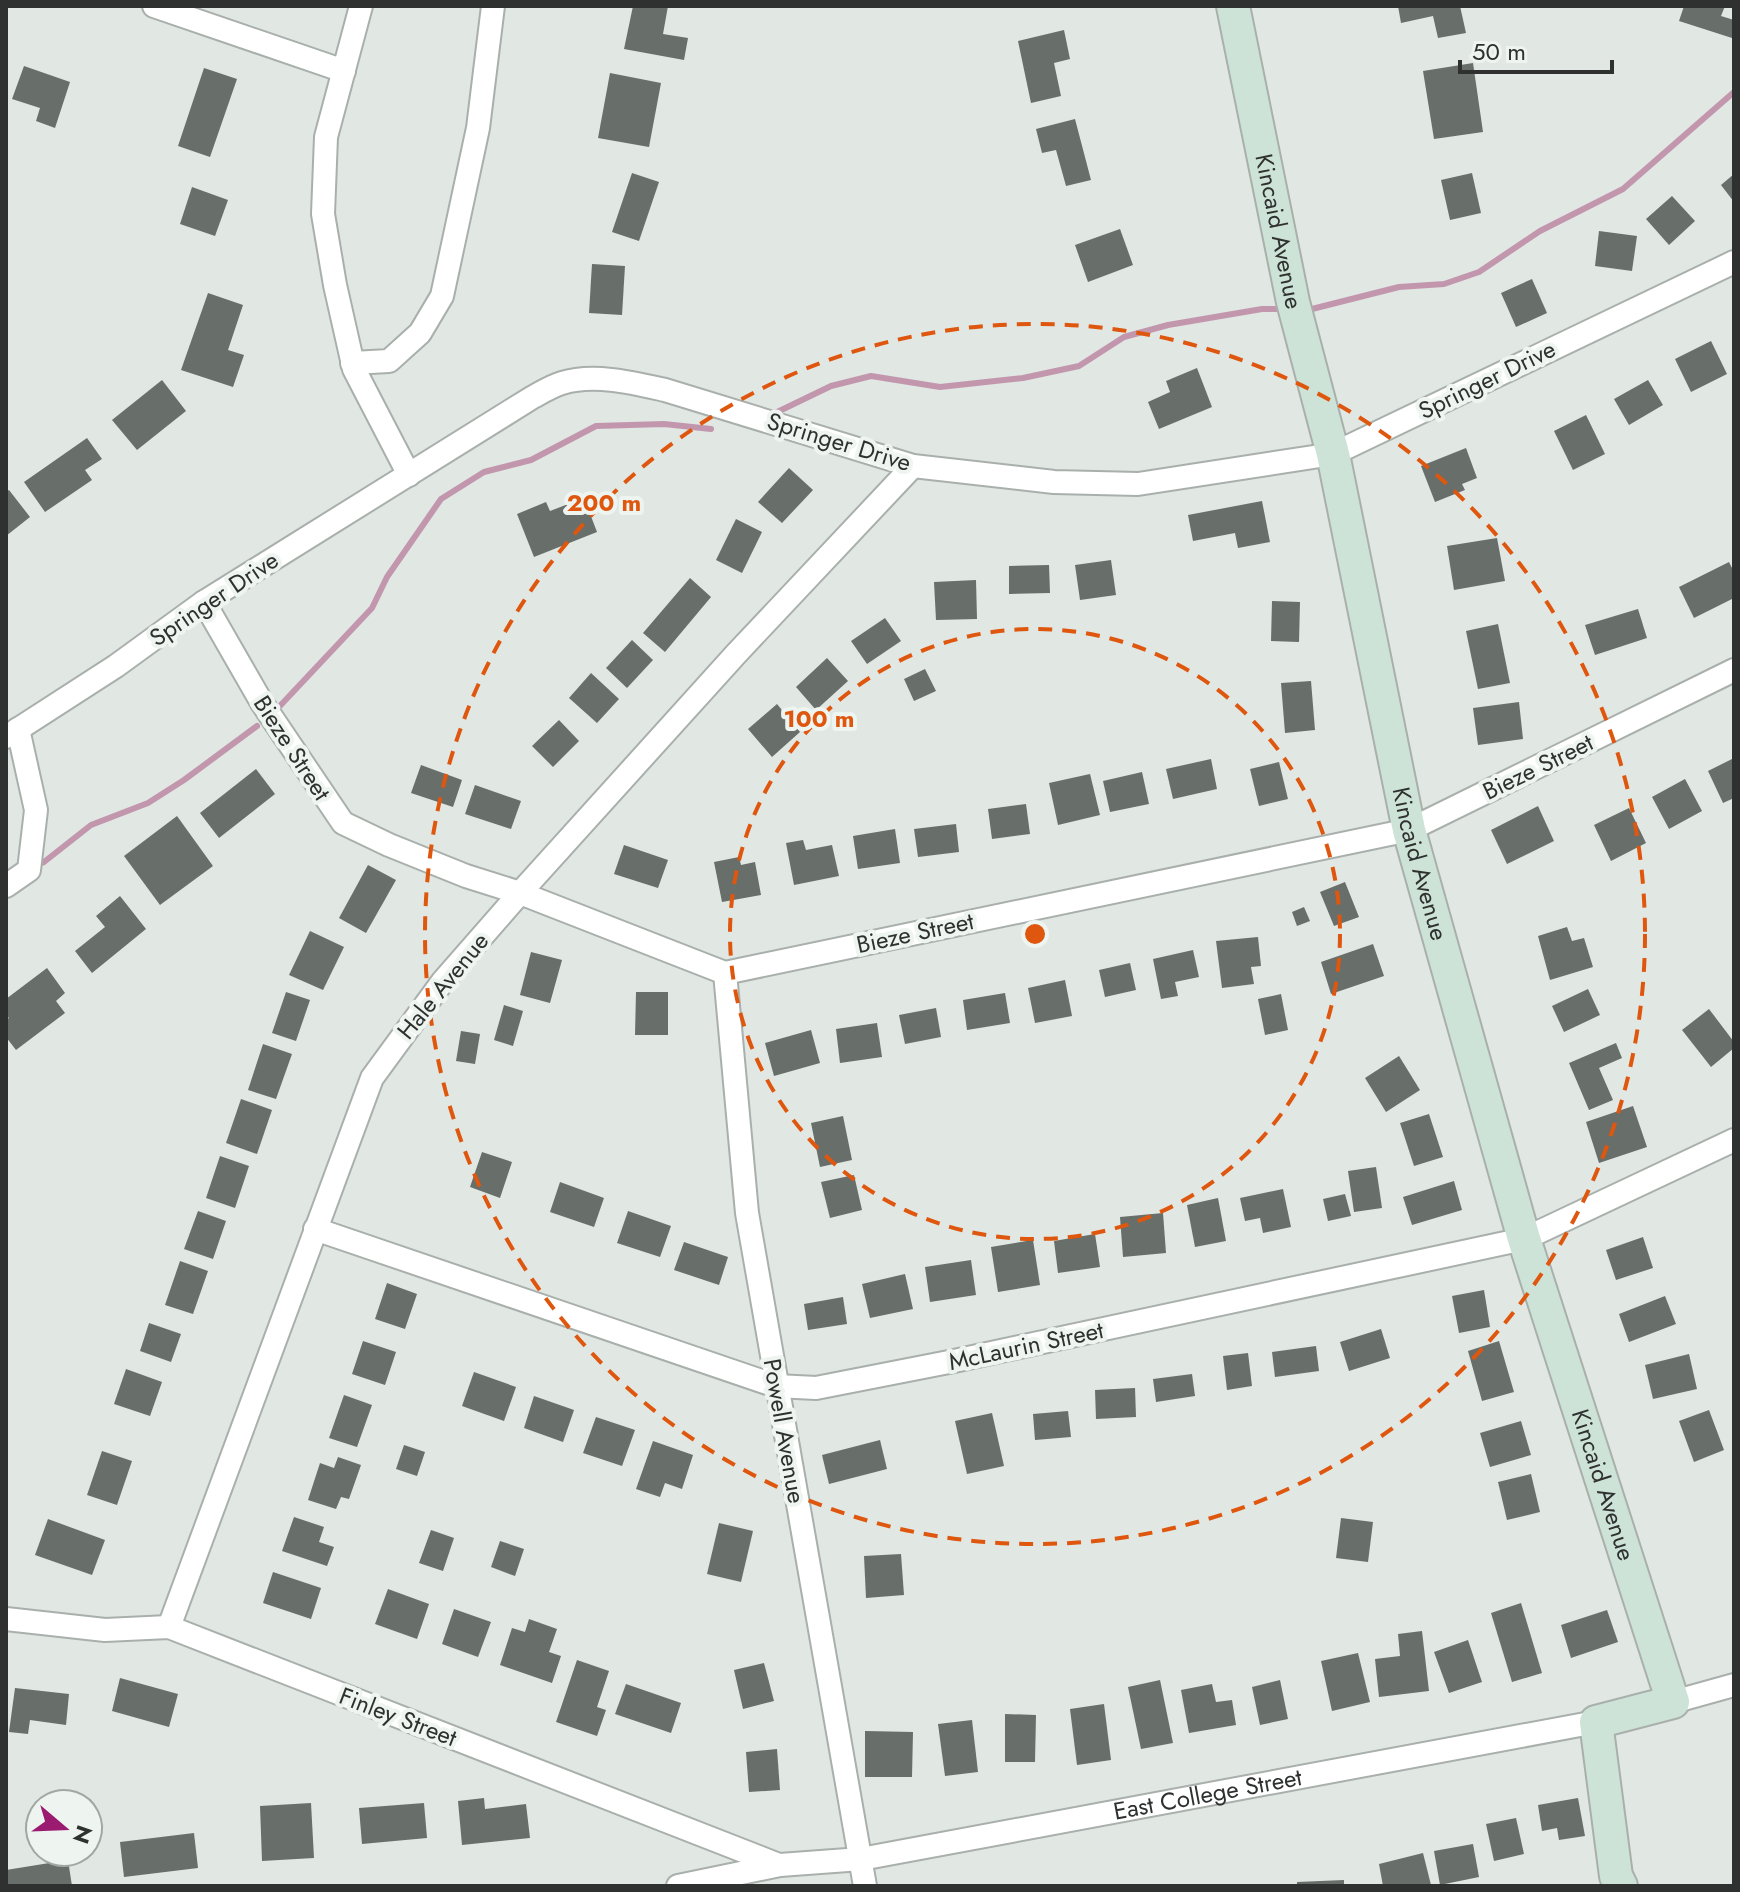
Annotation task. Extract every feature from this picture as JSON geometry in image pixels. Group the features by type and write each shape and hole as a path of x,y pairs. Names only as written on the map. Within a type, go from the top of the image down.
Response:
{"street":[{"path":"154,6 344,71"},
{"path":"361,6 326,137 323,214 352,363 409,475"},
{"path":"352,363 389,361 420,333 442,296 478,128 493,6"},
{"name":"Kincaid Avenue","path":"1233,6 1293,302 1333,454 1409,830 1524,1239 1673,1702"},
{"name":"Springer Drive","path":"12,733 116,666 204,602 533,397 564,382 632,382 913,466 1054,482 1138,484 1333,454 1734,262"},
{"name":"Hale Avenue","path":"169,1627 372,1078 443,981 520,893 736,654 913,466"},
{"name":"Bieze Street","path":"204,602 262,703 343,823 466,876 520,893 725,973 1409,830 1734,670"},
{"path":"6,886 29,870 36,810 12,733"},
{"name":"Powell Avenue","path":"725,973 747,1213 865,1886"},
{"name":"McLaurin Street","path":"315,1229 776,1386 816,1388 1524,1239 1734,1140"},
{"name":"Finley Street","path":"6,1619 105,1630 169,1627 780,1865"},
{"name":"East College Street","path":"678,1886 780,1865 861,1859 1596,1722 1734,1685"},
{"path":"1596,1722 1616,1876 1621,1886"}],"building":[{"path":"633,6 668,6 663,34 688,38 684,60 624,49"},
{"path":"1398,6 1460,6 1466,33 1438,38 1433,16 1401,23"},
{"path":"1684,6 1725,6 1721,16 1734,20 1732,38 1679,21"},
{"path":"1064,30 1070,59 1054,63 1061,96 1031,103 1018,41"},
{"path":"1473,63 1483,132 1434,139 1423,71"},
{"path":"24,66 70,82 55,128 36,121 40,108 12,99"},
{"path":"204,68 237,79 210,157 178,146"},
{"path":"610,73 661,83 649,147 598,138"},
{"path":"1075,119 1091,180 1066,186 1056,150 1042,153 1036,129"},
{"path":"632,173 659,182 639,241 612,232"},
{"path":"1472,173 1481,213 1450,220 1441,180"},
{"path":"1734,174 1734,202 1721,185"},
{"path":"192,187 228,200 215,236 180,224"},
{"path":"1672,196 1695,221 1669,245 1646,219"},
{"path":"1120,229 1133,265 1088,282 1075,245"},
{"path":"1599,231 1637,236 1632,271 1595,266"},
{"path":"592,264 625,266 622,315 589,313"},
{"path":"1532,279 1547,313 1516,327 1501,293"},
{"path":"208,293 243,305 228,350 244,355 233,387 181,370"},
{"path":"1711,341 1727,374 1691,392 1675,359"},
{"path":"1197,368 1212,407 1159,429 1148,402 1170,392 1166,381"},
{"path":"162,380 186,411 137,450 112,420"},
{"path":"1648,380 1663,405 1629,425 1614,399"},
{"path":"1586,415 1605,454 1573,470 1554,431"},
{"path":"87,438 102,459 85,470 92,480 45,512 24,482"},
{"path":"1466,448 1477,478 1462,484 1465,490 1435,502 1421,466"},
{"path":"789,468 813,490 782,523 758,502"},
{"path":"9,490 30,517 6,536 6,492"},
{"path":"584,498 597,532 534,557 517,514 546,502 550,511"},
{"path":"1262,501 1270,542 1238,548 1235,533 1193,541 1188,515"},
{"path":"736,519 762,532 742,573 716,560"},
{"path":"1497,538 1505,581 1454,590 1447,546"},
{"path":"1111,560 1116,595 1080,600 1075,565"},
{"path":"1729,562 1734,572 1734,598 1694,618 1679,587"},
{"path":"1049,565 1050,593 1009,594 1009,566"},
{"path":"690,578 711,597 665,652 643,633"},
{"path":"976,580 977,619 936,620 934,582"},
{"path":"1272,601 1300,602 1299,642 1271,641"},
{"path":"1638,609 1647,638 1595,655 1585,625"},
{"path":"885,618 901,641 867,664 851,641"},
{"path":"1498,624 1510,683 1478,689 1466,631"},
{"path":"632,640 653,660 627,688 606,668"},
{"path":"827,658 848,681 816,710 796,687"},
{"path":"925,669 936,691 914,701 904,679"},
{"path":"591,673 619,699 597,723 569,698"},
{"path":"1311,681 1315,730 1285,733 1281,683"},
{"path":"1519,702 1523,739 1478,745 1473,708"},
{"path":"777,704 800,732 772,757 748,729"},
{"path":"559,720 579,741 553,767 532,746"},
{"path":"1734,758 1734,798 1723,803 1708,771"},
{"path":"1211,759 1217,789 1173,799 1166,769"},
{"path":"1279,762 1288,799 1259,806 1250,769"},
{"path":"421,765 462,780 453,807 411,793"},
{"path":"256,769 275,794 219,838 200,813"},
{"path":"1142,772 1149,804 1110,812 1103,781"},
{"path":"1090,774 1100,815 1058,825 1049,783"},
{"path":"1685,779 1702,811 1669,829 1652,797"},
{"path":"475,785 521,801 511,829 465,814"},
{"path":"1026,804 1030,834 992,839 988,809"},
{"path":"1538,806 1554,841 1507,864 1491,830"},
{"path":"1629,808 1646,843 1611,861 1594,825"},
{"path":"177,816 213,866 160,905 124,856"},
{"path":"956,824 959,852 918,857 914,829"},
{"path":"895,829 900,863 858,869 853,836"},
{"path":"803,840 806,850 832,845 839,876 794,885 786,843"},
{"path":"624,845 668,860 658,888 614,874"},
{"path":"739,857 741,865 755,862 761,895 722,902 714,862"},
{"path":"368,865 396,880 366,933 339,918"},
{"path":"1345,882 1359,917 1334,926 1320,892"},
{"path":"120,896 146,929 92,973 75,951 105,927 96,916"},
{"path":"1304,907 1310,921 1297,926 1292,912"},
{"path":"1567,927 1572,941 1584,938 1593,967 1550,980 1538,936"},
{"path":"310,931 344,947 323,990 289,975"},
{"path":"1258,937 1261,966 1251,967 1254,984 1222,988 1216,941"},
{"path":"1373,944 1384,976 1331,994 1321,962"},
{"path":"1193,950 1199,977 1175,982 1178,996 1161,999 1153,959"},
{"path":"531,952 562,960 550,1003 520,995"},
{"path":"1130,963 1136,990 1105,997 1099,970"},
{"path":"47,968 65,993 56,1001 65,1013 16,1050 6,1037 6,1020 9,1018 6,1015 6,999"},
{"path":"1065,980 1072,1016 1035,1023 1028,988"},
{"path":"1588,989 1600,1015 1564,1032 1552,1006"},
{"path":"286,992 310,1000 296,1041 272,1033"},
{"path":"636,992 668,992 668,1035 635,1035"},
{"path":"1005,993 1010,1023 967,1030 963,1000"},
{"path":"1281,994 1288,1030 1265,1035 1258,999"},
{"path":"504,1005 523,1011 513,1046 494,1040"},
{"path":"936,1008 941,1037 905,1044 899,1015"},
{"path":"1709,1009 1734,1042 1734,1048 1711,1067 1682,1030"},
{"path":"877,1023 882,1057 840,1063 836,1029"},
{"path":"811,1030 820,1063 774,1076 765,1043"},
{"path":"461,1031 480,1034 475,1064 456,1061"},
{"path":"1616,1043 1622,1058 1599,1068 1613,1100 1589,1110 1569,1063"},
{"path":"263,1044 292,1054 276,1099 248,1090"},
{"path":"1399,1056 1420,1090 1386,1112 1365,1078"},
{"path":"241,1099 272,1110 257,1154 226,1143"},
{"path":"1633,1106 1647,1147 1599,1163 1586,1122"},
{"path":"1429,1114 1443,1157 1414,1166 1400,1123"},
{"path":"843,1116 852,1160 820,1167 811,1123"},
{"path":"482,1152 512,1162 500,1198 470,1187"},
{"path":"220,1156 249,1166 235,1208 206,1198"},
{"path":"1376,1167 1382,1208 1354,1212 1348,1171"},
{"path":"854,1175 862,1210 830,1218 821,1182"},
{"path":"1454,1181 1462,1210 1412,1225 1403,1197"},
{"path":"560,1182 604,1198 594,1227 550,1212"},
{"path":"1283,1189 1291,1227 1263,1233 1260,1218 1245,1221 1240,1198"},
{"path":"1345,1194 1351,1216 1328,1221 1323,1199"},
{"path":"1218,1198 1226,1241 1195,1247 1187,1205"},
{"path":"198,1211 226,1221 213,1259 184,1249"},
{"path":"628,1211 671,1226 660,1257 617,1243"},
{"path":"1163,1213 1166,1253 1123,1257 1120,1217"},
{"path":"1095,1234 1100,1267 1058,1273 1054,1241"},
{"path":"1643,1237 1653,1268 1616,1280 1606,1250"},
{"path":"1033,1240 1040,1285 998,1292 991,1247"},
{"path":"684,1242 728,1257 719,1285 674,1270"},
{"path":"971,1260 976,1295 930,1302 925,1267"},
{"path":"180,1261 208,1271 193,1314 165,1305"},
{"path":"905,1274 913,1309 870,1318 862,1284"},
{"path":"387,1283 417,1294 405,1329 375,1319"},
{"path":"1484,1290 1490,1327 1459,1333 1452,1296"},
{"path":"1665,1296 1676,1324 1629,1342 1619,1314"},
{"path":"843,1297 847,1324 808,1330 804,1304"},
{"path":"149,1323 181,1334 171,1362 140,1351"},
{"path":"1381,1329 1390,1358 1349,1371 1340,1342"},
{"path":"363,1341 396,1352 385,1385 352,1374"},
{"path":"1499,1341 1514,1392 1482,1401 1468,1351"},
{"path":"1316,1346 1319,1371 1275,1377 1272,1352"},
{"path":"1248,1353 1252,1386 1227,1390 1223,1356"},
{"path":"1689,1354 1697,1389 1653,1399 1645,1365"},
{"path":"126,1369 162,1382 150,1416 114,1404"},
{"path":"474,1372 516,1387 504,1421 462,1406"},
{"path":"1192,1374 1195,1396 1156,1402 1153,1379"},
{"path":"1135,1388 1136,1417 1096,1419 1095,1390"},
{"path":"344,1395 372,1405 357,1447 329,1438"},
{"path":"534,1396 574,1410 563,1442 524,1428"},
{"path":"1709,1410 1724,1450 1694,1462 1679,1421"},
{"path":"1068,1411 1071,1437 1035,1440 1033,1414"},
{"path":"992,1413 1004,1466 967,1474 955,1421"},
{"path":"596,1417 635,1430 622,1466 583,1453"},
{"path":"1521,1421 1531,1455 1490,1467 1480,1433"},
{"path":"880,1440 887,1469 829,1484 822,1455"},
{"path":"653,1441 693,1455 682,1489 665,1483 660,1497 636,1489"},
{"path":"404,1445 425,1452 417,1476 396,1469"},
{"path":"102,1451 132,1461 117,1505 87,1495"},
{"path":"338,1457 361,1465 349,1499 341,1497 336,1509 308,1500 320,1463 334,1468"},
{"path":"1531,1474 1540,1512 1507,1520 1498,1482"},
{"path":"294,1517 324,1527 319,1542 334,1547 327,1566 282,1551"},
{"path":"1341,1518 1373,1522 1368,1562 1336,1558"},
{"path":"48,1519 105,1540 92,1575 35,1555"},
{"path":"719,1523 753,1531 741,1582 707,1574"},
{"path":"431,1530 454,1538 443,1571 419,1563"},
{"path":"500,1541 524,1549 515,1576 491,1567"},
{"path":"901,1554 904,1595 866,1598 864,1556"},
{"path":"273,1572 321,1588 311,1619 263,1603"},
{"path":"388,1589 429,1604 417,1639 375,1624"},
{"path":"1521,1603 1542,1673 1512,1682 1491,1613"},
{"path":"454,1609 491,1622 478,1657 442,1644"},
{"path":"1607,1610 1618,1642 1571,1658 1561,1625"},
{"path":"529,1619 557,1629 549,1652 561,1656 552,1683 500,1665 512,1628 525,1632"},
{"path":"1422,1631 1429,1691 1379,1697 1375,1659 1400,1656 1398,1634"},
{"path":"1468,1640 1482,1682 1449,1693 1434,1652"},
{"path":"1358,1653 1370,1702 1332,1711 1321,1661"},
{"path":"577,1660 609,1671 597,1707 606,1710 597,1736 556,1722"},
{"path":"764,1663 774,1701 743,1709 734,1670"},
{"path":"120,1678 178,1694 169,1727 112,1711"},
{"path":"1160,1680 1173,1743 1141,1749 1128,1687"},
{"path":"1280,1680 1288,1719 1260,1725 1252,1687"},
{"path":"626,1684 681,1703 671,1733 615,1714"},
{"path":"1212,1684 1216,1702 1232,1700 1236,1725 1189,1733 1181,1690"},
{"path":"15,1688 69,1694 66,1725 30,1720 28,1734 9,1732"},
{"path":"1104,1704 1111,1760 1077,1765 1070,1709"},
{"path":"1005,1714 1036,1715 1035,1762 1005,1762"},
{"path":"972,1720 978,1772 945,1776 938,1724"},
{"path":"865,1731 913,1732 912,1777 865,1777"},
{"path":"777,1749 780,1790 749,1792 746,1752"},
{"path":"484,1798 485,1809 526,1804 530,1838 462,1845 458,1801"},
{"path":"1578,1798 1585,1836 1559,1840 1557,1828 1542,1831 1538,1805"},
{"path":"311,1803 314,1858 262,1861 260,1806"},
{"path":"424,1803 427,1838 362,1844 359,1808"},
{"path":"1516,1818 1524,1854 1494,1861 1486,1824"},
{"path":"194,1833 198,1868 124,1877 120,1842"},
{"path":"1473,1844 1479,1877 1440,1885 1434,1851"},
{"path":"1423,1853 1431,1885 1383,1886 1379,1864"},
{"path":"69,1868 72,1886 6,1886 6,1870"},
{"path":"1344,1880 1344,1886 1297,1886 1297,1882"}],"waterway":[{"path":"1312,309 1399,287 1444,284 1479,272 1540,231 1623,189 1734,92"},
{"path":"771,415 831,386 871,376 940,387 1023,378 1079,366 1124,337 1168,325 1277,309"},
{"path":"278,708 372,608 387,577 441,499 484,472 531,460 596,426 664,424 711,429"},
{"path":"35,866 91,825 148,803 257,726"}]}
